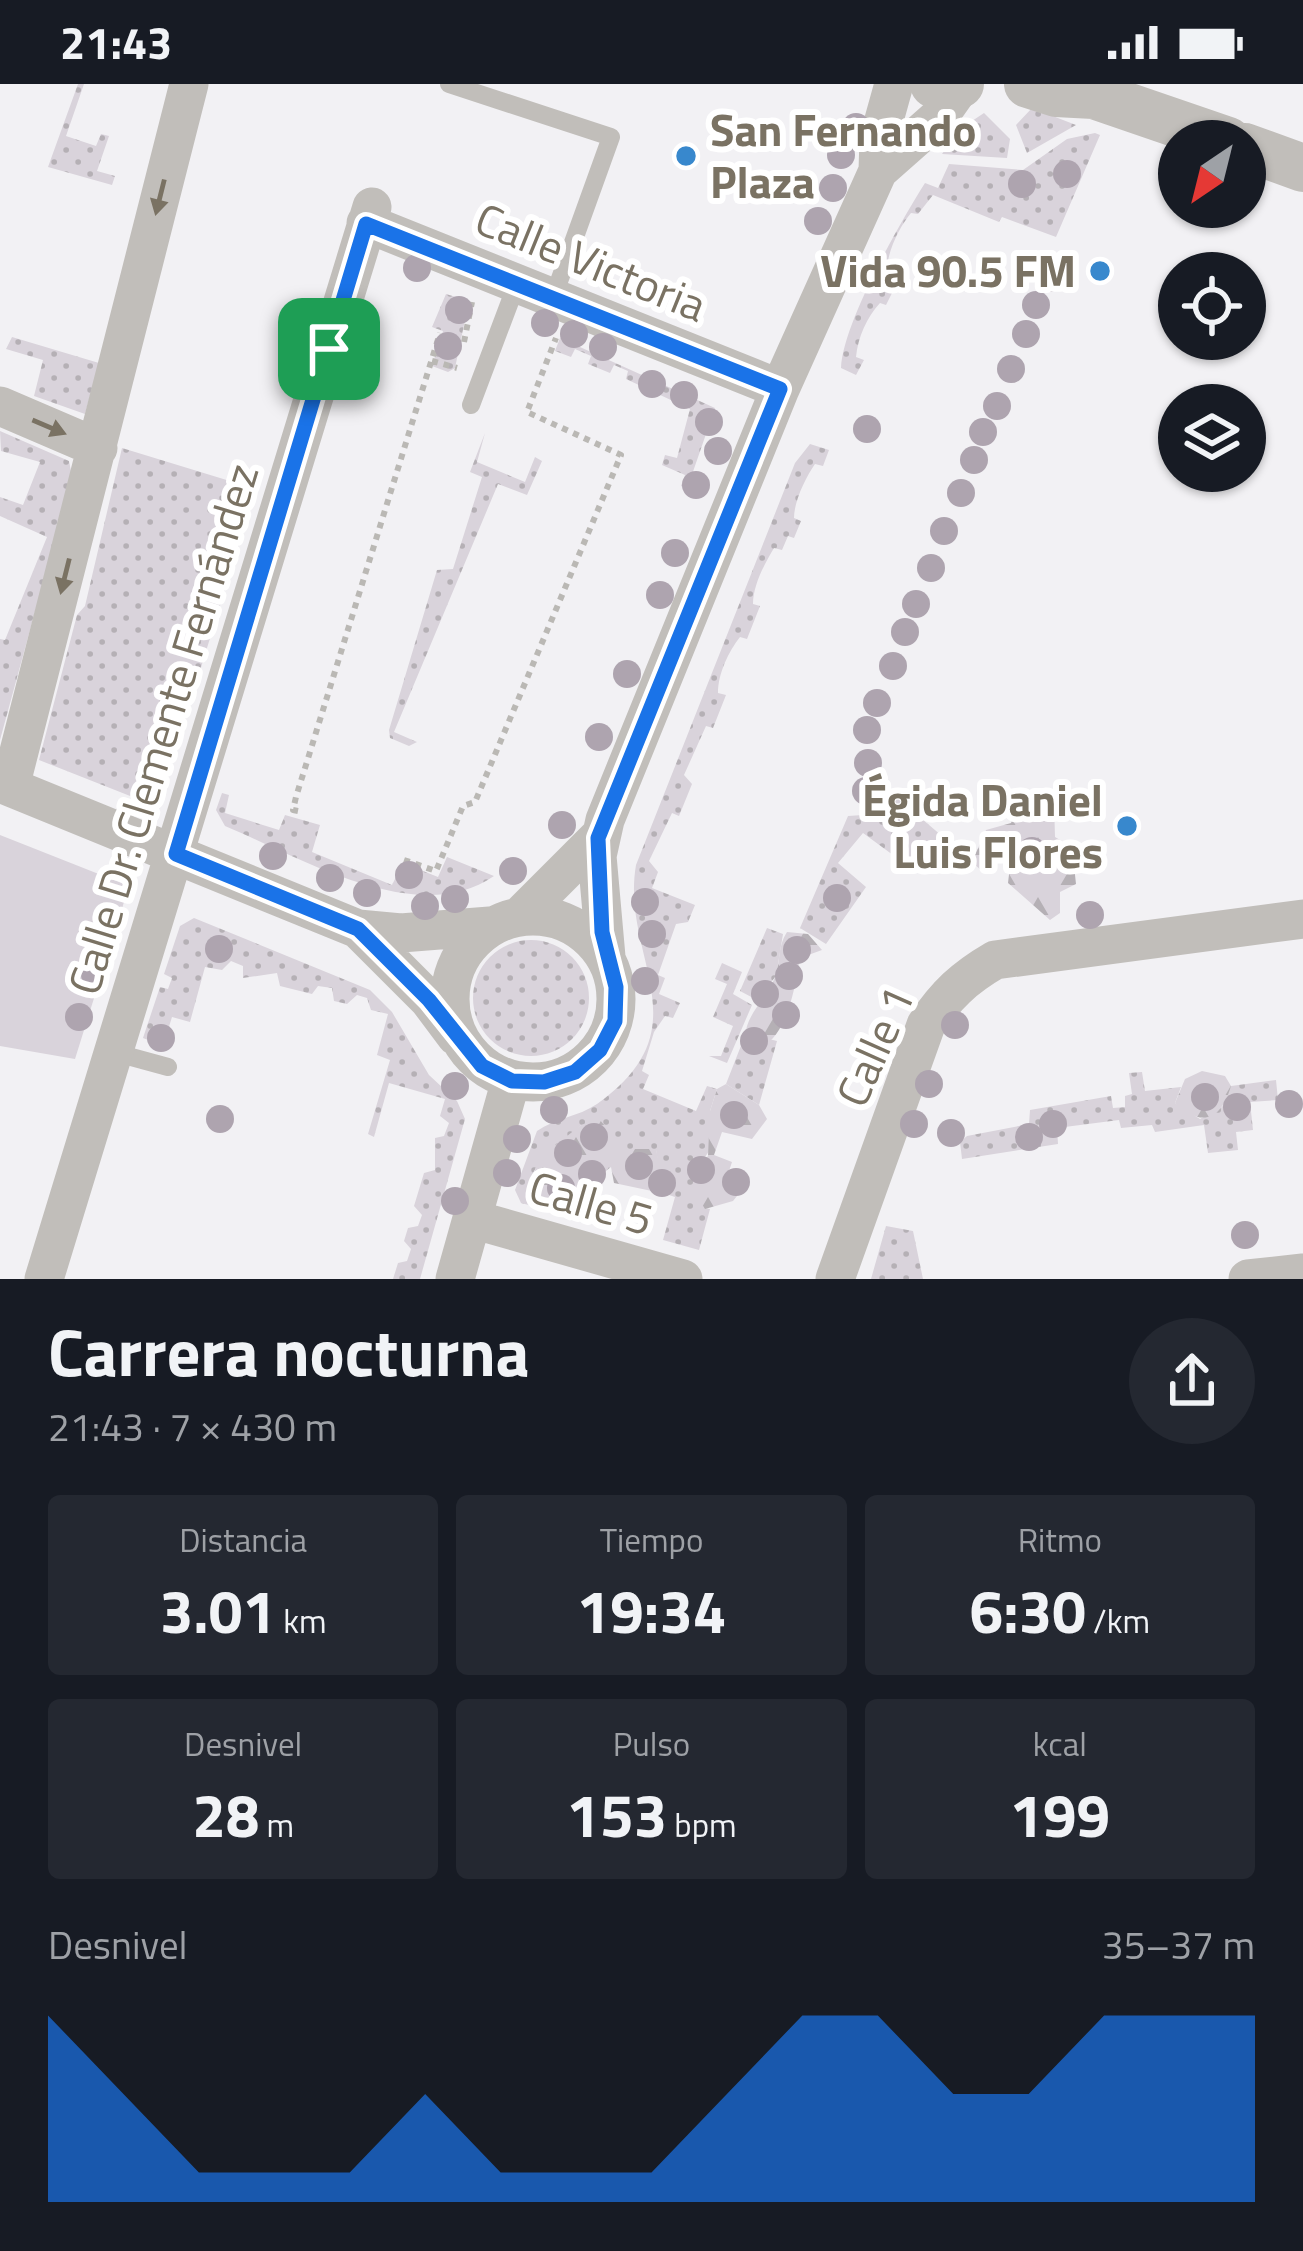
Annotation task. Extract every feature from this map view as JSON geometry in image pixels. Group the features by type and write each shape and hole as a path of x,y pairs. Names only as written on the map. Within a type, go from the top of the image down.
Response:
{"street":[{"path":"189,84 98,448 5,785 358,929 401,933 505,921 570,923 606,957"},
{"path":"358,929 429,1000 482,1066 512,1081 544,1082 575,1072 600,1050 615,1021 616,987 606,957 598,838 780,389 878,171 879,138 894,84"},
{"path":"934,84 961,84"},
{"path":"878,171 938,118 961,84"},
{"path":"1028,84 1056,93 1078,88 1169,120"},
{"path":"1266,155 1303,168"},
{"name":"Calle Victoria","path":"369,215 543,304 780,389"},
{"name":"Calle Dr. Clemente Fernández","path":"44,1279 369,215"},
{"path":"0,406 98,448"},
{"path":"460,1041 449,1010 451,977 466,948 505,921 598,838"},
{"name":"Calle 1","path":"835,1279 926,1025 947,993 970,975 995,960 1303,920"},
{"path":"455,1279 512,1081"},
{"name":"Calle 5","path":"472,1219 683,1279"},
{"path":"1248,1279 1303,1273"}],"lane":[{"path":"449,84 611,137 543,304 472,405"},
{"path":"113,1052 168,1067"}],"path":[{"path":"404,860 436,871 463,806 475,802 621,455 527,412 543,304"},
{"path":"298,812 293,810 296,797 440,333"},
{"path":"432,361 455,368"}],"green space":[{"path":"78,84 84,84 66,136 96,146 101,134 109,136 97,171 115,176 112,185 48,167"},
{"path":"1032,108 1076,125 1027,153 1016,125"},
{"path":"984,113 1010,139 1007,158 942,154 960,129"},
{"path":"1100,135 1056,237 1002,217 999,222 933,195 918,214 911,213 888,260 887,267 894,270 887,285 894,289 886,305 880,303 875,309 861,335 856,357 864,360 856,375 841,368 862,300 925,183 938,188 949,164 1023,170 1067,139"},
{"path":"446,294 469,301 455,368 448,372 432,366 443,331 432,327"},
{"path":"12,337 99,363 85,414 34,396 43,360 6,349"},
{"path":"560,338 715,408 687,489 681,486 685,475 662,465 665,455 677,458 690,409 626,379 628,371 614,365 610,373 588,364 591,356 575,349 571,357 555,351"},
{"path":"0,431 69,461 72,476 0,740 0,639 5,640 47,537 0,516 0,497 23,505 40,462 1,451"},
{"path":"485,433 477,462 525,482 535,457 542,461 527,495 498,484 394,732 417,742 409,746 390,738 389,730 437,570 453,569 482,477 470,472"},
{"path":"810,444 829,450 823,466 815,464 801,490 794,518 801,521 794,538 788,536 782,550 774,548 760,574 753,604 760,606 747,639 740,637 725,663 718,693 726,695 713,728 706,726 684,775 692,784 679,816 672,813 649,861 658,872 652,888 695,905 688,922 676,924 658,975 665,978 659,994 680,1003 673,1018 665,1016 654,1032 642,1071 649,1075 643,1089 696,1111 707,1086 717,1089 710,1111 712,1147 693,1174 705,1183 705,1208 710,1209 699,1250 663,1240 675,1197 666,1194 673,1176 660,1173 656,1150 624,1149 581,1125 536,1167 530,1189 534,1201 591,1221 521,1203 515,1190 537,1131 597,1104 629,1075 647,1047 653,1019 634,899 636,865 795,463"},
{"path":"122,448 256,489 158,807 39,760 77,615 85,606"},
{"path":"882,785 942,836 912,869 863,833 838,863 866,887 826,944 800,928 848,816 863,815 868,806 864,798"},
{"path":"222,793 229,795 225,813 279,830 285,815 320,825 312,852 392,885 403,863 438,877 447,857 494,876 463,890 430,895 360,883 225,826 216,810"},
{"path":"1034,793 1054,802 1055,837 1072,847 1076,884 1060,892 1060,913 1050,920 1008,883 1010,866 995,859 983,872 972,862 986,830 1011,823 1020,801"},
{"path":"0,835 129,886 75,1059 0,1046"},
{"path":"194,918 370,990 392,1012 429,1075 457,1101 465,1119 420,1279 393,1279 398,1263 407,1261 411,1249 404,1241 408,1228 418,1226 422,1215 414,1206 424,1173 435,1170 435,1138 444,1136 449,1123 440,1116 445,1099 389,1083 374,1137 368,1134 390,1060 377,1055 388,1014 371,1010 367,998 357,995 347,1004 334,1001 332,988 318,986 312,994 280,986 277,973 243,978 243,966 231,961 222,970 205,967 190,1022 172,1017 163,1046 143,1038 160,987 168,989 172,978 164,974 180,926"},
{"path":"767,928 783,934 776,976 757,1000 740,991"},
{"path":"787,932 808,934 822,950 800,958 787,1013 772,1040 747,1049 746,1029 775,977"},
{"path":"531,940 553,945 572,957 584,976 589,998 584,1020 572,1039 553,1051 531,1056 509,1051 490,1039 478,1020 473,998 478,976 490,957 509,945"},
{"path":"722,963 742,972 733,994 752,1005 727,1063 709,1056 721,1056 733,1026 713,1017 727,984 715,979"},
{"path":"744,1038 744,1044 761,1047 769,1039 777,1041 759,1105 726,1084"},
{"path":"1202,1071 1225,1076 1231,1086 1222,1107 1202,1118 1175,1103 1185,1079"},
{"path":"1142,1072 1145,1091 1181,1087 1175,1103 1200,1119 1222,1107 1231,1086 1276,1080 1278,1100 1250,1102 1253,1130 1236,1132 1238,1150 1208,1153 1204,1125 1155,1132 1152,1125 1121,1128 1119,1120 1057,1128 1058,1144 962,1159 960,1142 967,1136 1029,1124 1030,1110 1111,1096 1113,1108 1125,1107 1125,1096 1132,1094 1129,1073"},
{"path":"726,1084 759,1105 767,1119 752,1139 722,1132 714,1155 732,1162 728,1174 749,1181 733,1201 705,1209 696,1194 705,1183 692,1174 708,1156 710,1111 717,1089"},
{"path":"599,1119 625,1149 656,1149 661,1172 673,1176 666,1194 614,1183 611,1167 582,1190 591,1221 534,1201 529,1192 538,1159 581,1125"},
{"path":"886,1226 913,1231 923,1279 871,1279"}],"place":[{"name":"San Fernando Plaza","path":"686,156"},
{"name":"Vida 90.5 FM","path":"1100,271"},
{"name":"Égida Daniel Luis Flores","path":"1127,826"}],"route":[{"path":"366,224 780,389 598,838 602,932 616,987 615,1021 600,1050 575,1072 544,1082 512,1081 482,1066 429,1000 358,929 176,854 329,349 366,224"}]}
